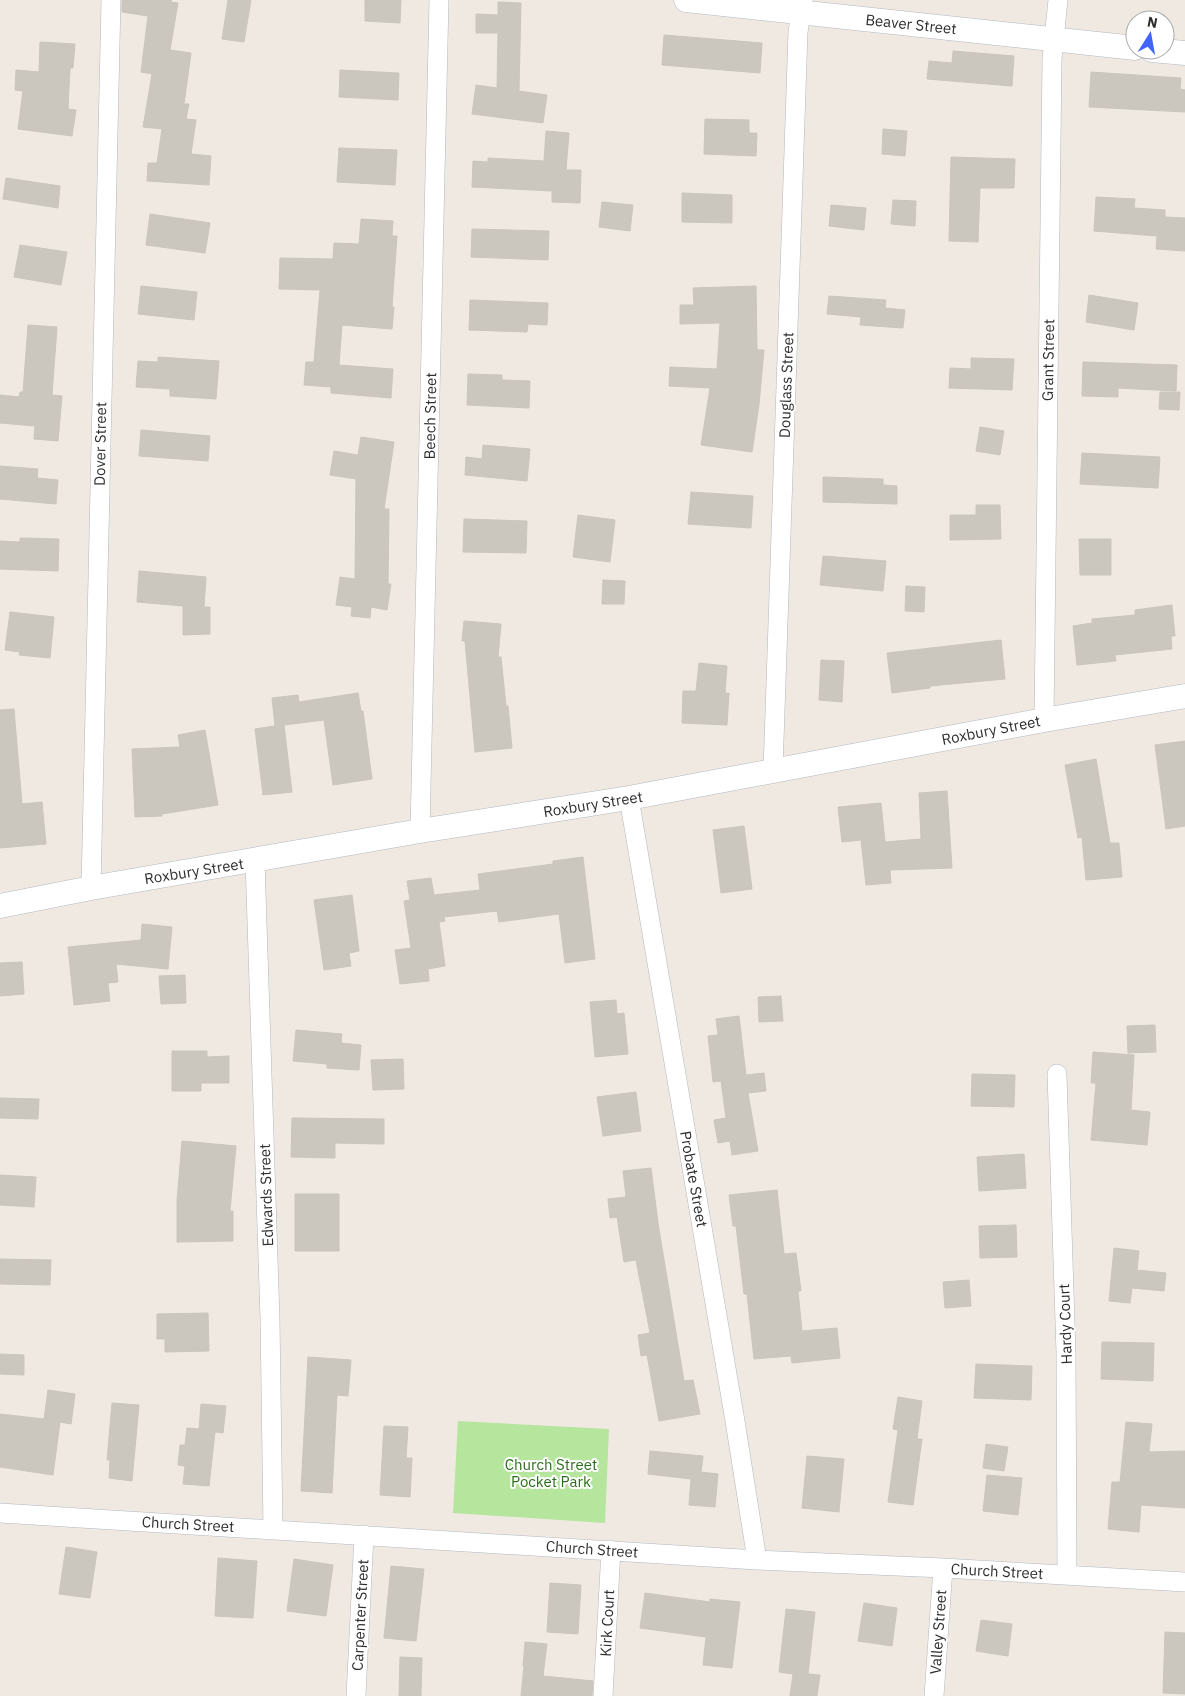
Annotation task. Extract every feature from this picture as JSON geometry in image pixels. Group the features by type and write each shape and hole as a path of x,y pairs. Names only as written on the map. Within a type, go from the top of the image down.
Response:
{"street":[{"name":"Dover Street","path":"90,888 111,0"},
{"name":"Beech Street","path":"420,831 439,0"},
{"name":"Beaver Street","path":"686,0 802,6 1053,40 1125,47"},
{"name":"Grant Street","path":"1044,720 1053,40 1058,0"},
{"name":"Douglass Street","path":"773,771 798,52 802,6"},
{"name":"Roxbury Street","path":"0,906 90,888 420,831 629,798 1044,720 1185,696"},
{"name":"Probate Street","path":"629,798 732,1402 757,1560"},
{"name":"Edwards Street","path":"255,861 270,1319 274,1529"},
{"name":"Hardy Court","path":"1057,1074 1066,1353 1067,1574"},
{"name":"Church Street","path":"0,1513 757,1560 1067,1574 1185,1582"},
{"name":"Carpenter Street","path":"356,1696 364,1535"},
{"name":"Kirk Court","path":"603,1696 611,1550"},
{"name":"Valley Street","path":"934,1696 943,1568"}],"green space":[{"name":"Church Street Pocket Park","path":"458,1421 609,1429 605,1523 453,1513"}],"building":[{"path":"122,0 171,0 171,2 178,3 170,50 191,53 184,104 189,104 186,119 196,120 191,154 211,156 209,185 147,181 148,163 157,163 162,129 143,127 152,74 141,72 148,16 122,12"},
{"path":"228,0 251,0 244,42 222,39"},
{"path":"365,0 401,0 400,23 365,21"},
{"path":"498,2 521,3 519,91 547,95 543,123 472,114 476,85 497,88 498,33 476,33 476,14 498,15"},
{"path":"664,35 762,43 760,73 662,65"},
{"path":"40,42 75,44 73,68 70,68 68,109 76,110 72,136 18,129 23,91 15,90 16,70 39,72"},
{"path":"953,51 1014,56 1012,86 927,79 929,61 952,63"},
{"path":"340,70 399,73 398,100 339,97"},
{"path":"1091,72 1181,78 1180,89 1185,90 1185,112 1089,107"},
{"path":"705,119 749,120 749,133 757,133 756,156 704,154"},
{"path":"883,129 907,131 905,156 882,154"},
{"path":"546,131 569,133 566,170 581,170 580,203 552,202 552,191 472,187 473,161 488,162 488,158 544,161"},
{"path":"339,148 397,150 395,185 337,182"},
{"path":"951,157 1015,159 1014,188 980,188 978,242 949,241"},
{"path":"6,178 60,186 58,208 3,199"},
{"path":"682,193 732,195 732,223 682,222"},
{"path":"1096,197 1135,199 1134,208 1165,210 1165,217 1185,218 1185,251 1156,249 1157,236 1094,231"},
{"path":"893,200 916,201 915,226 891,224"},
{"path":"602,202 633,205 630,231 599,227"},
{"path":"831,205 866,208 864,230 829,226"},
{"path":"150,214 210,223 205,253 146,245"},
{"path":"361,219 393,221 392,236 397,236 392,329 342,325 339,365 393,369 391,398 331,393 331,387 304,385 306,362 314,362 320,290 279,289 280,258 333,259 334,243 359,244"},
{"path":"472,229 549,231 548,260 471,257"},
{"path":"20,245 67,252 61,285 14,277"},
{"path":"141,286 197,292 194,320 138,314"},
{"path":"756,286 757,350 764,350 752,452 701,445 710,388 669,386 670,367 717,369 720,323 680,324 680,305 694,305 693,288"},
{"path":"1089,295 1138,303 1134,330 1086,322"},
{"path":"829,296 886,300 885,308 905,310 903,328 860,325 861,317 827,314"},
{"path":"470,300 548,303 547,325 528,324 527,332 469,330"},
{"path":"28,325 57,327 52,395 62,396 58,441 34,439 35,426 0,423 0,395 19,397 20,392 23,392"},
{"path":"158,357 219,361 216,399 170,396 170,389 136,387 138,361 158,362"},
{"path":"971,358 1014,359 1012,390 949,388 950,368 971,369"},
{"path":"1083,362 1177,365 1176,391 1118,388 1118,397 1082,396"},
{"path":"468,374 502,375 502,380 530,381 529,408 467,405"},
{"path":"1160,392 1180,392 1179,410 1159,409"},
{"path":"980,427 1004,431 1000,455 976,451"},
{"path":"141,430 210,436 208,461 139,456"},
{"path":"361,437 394,442 384,509 389,509 388,584 391,584 387,610 371,607 370,618 351,616 352,607 336,605 340,577 355,579 356,479 330,475 334,451 358,455"},
{"path":"483,445 530,449 527,481 465,475 466,457 482,459"},
{"path":"1082,453 1160,457 1158,488 1080,484"},
{"path":"0,466 38,469 37,478 58,480 56,504 0,499"},
{"path":"823,477 883,479 883,485 897,486 897,504 823,502"},
{"path":"691,492 753,496 751,528 688,524"},
{"path":"976,505 1000,505 1001,539 950,540 950,515 976,515"},
{"path":"578,515 615,520 610,562 573,557"},
{"path":"464,519 527,521 526,553 463,552"},
{"path":"20,538 59,539 58,571 0,569 0,541 20,542"},
{"path":"1079,539 1111,539 1111,575 1080,575"},
{"path":"823,556 886,561 883,591 820,585"},
{"path":"139,571 206,577 204,607 210,607 210,634 183,635 183,606 137,602"},
{"path":"603,580 625,581 624,604 602,604"},
{"path":"906,586 925,587 924,612 905,611"},
{"path":"1172,605 1175,636 1171,636 1172,649 1115,655 1116,661 1077,665 1073,626 1092,623 1092,619 1135,615 1135,610"},
{"path":"10,612 54,617 50,658 19,655 20,652 5,650"},
{"path":"464,621 501,624 498,657 501,657 512,748 475,752 465,641 462,641"},
{"path":"1001,640 1005,679 930,686 930,688 892,693 887,653"},
{"path":"821,660 844,661 842,702 819,700"},
{"path":"699,663 727,666 725,693 729,693 727,725 682,723 683,691 696,691"},
{"path":"358,693 361,711 363,711 372,779 333,785 324,720 284,725 292,792 263,795 255,729 275,726 272,698 298,695 299,702"},
{"path":"14,709 22,804 42,802 46,844 0,848 0,710"},
{"path":"205,730 218,805 162,814 162,816 135,817 132,749 180,747 178,735"},
{"path":"1185,741 1185,826 1166,829 1155,745"},
{"path":"1096,759 1110,843 1119,843 1122,877 1086,880 1082,837 1078,838 1065,765"},
{"path":"947,791 952,868 890,870 891,883 866,885 861,840 842,842 838,807 881,803 885,842 921,839 919,793"},
{"path":"744,826 752,889 721,893 713,830"},
{"path":"583,857 595,959 565,963 559,914 499,922 497,911 444,917 445,921 439,922 445,966 428,969 429,981 400,984 395,950 411,948 404,901 410,900 407,881 431,878 434,895 480,890 478,874 553,864 553,861"},
{"path":"352,895 359,951 349,953 351,966 324,970 314,900"},
{"path":"142,924 172,927 168,969 116,964 118,982 108,983 110,1001 74,1005 68,947 141,940"},
{"path":"22,962 24,994 0,996 0,963"},
{"path":"185,975 186,1003 161,1004 159,976"},
{"path":"781,996 783,1021 759,1022 758,997"},
{"path":"616,1000 617,1014 624,1013 628,1054 595,1057 590,1002"},
{"path":"739,1016 746,1075 764,1073 766,1091 748,1093 758,1151 732,1155 730,1141 718,1143 714,1120 726,1118 721,1081 713,1082 708,1036 718,1035 716,1019"},
{"path":"1155,1025 1156,1052 1128,1053 1127,1026"},
{"path":"296,1030 342,1034 341,1043 361,1045 359,1070 327,1068 327,1064 293,1061"},
{"path":"172,1051 207,1051 207,1057 229,1056 229,1083 201,1083 201,1091 172,1091"},
{"path":"1093,1052 1134,1055 1131,1110 1150,1112 1147,1145 1091,1140 1096,1083 1091,1083"},
{"path":"403,1059 404,1089 373,1090 371,1060"},
{"path":"972,1074 1015,1075 1014,1107 971,1106"},
{"path":"636,1092 641,1131 603,1136 597,1097"},
{"path":"0,1098 39,1099 38,1119 0,1118"},
{"path":"292,1118 384,1119 384,1144 335,1143 335,1158 291,1157"},
{"path":"182,1141 236,1146 230,1211 233,1211 233,1241 177,1242 177,1201"},
{"path":"1024,1154 1026,1188 979,1191 977,1157"},
{"path":"651,1168 658,1223 684,1381 693,1380 700,1414 659,1421 647,1355 641,1356 638,1335 650,1333 636,1260 624,1262 617,1217 610,1218 608,1199 626,1197 623,1171"},
{"path":"0,1175 36,1177 34,1207 0,1205"},
{"path":"777,1190 784,1254 796,1253 801,1291 798,1291 802,1331 837,1328 840,1358 792,1363 791,1356 754,1359 747,1294 744,1294 736,1226 733,1226 729,1195"},
{"path":"295,1194 339,1194 339,1251 295,1251"},
{"path":"1016,1225 1017,1257 980,1258 979,1226"},
{"path":"1114,1248 1139,1251 1137,1270 1166,1273 1164,1291 1132,1288 1130,1303 1109,1301"},
{"path":"0,1259 51,1260 50,1285 0,1284"},
{"path":"969,1280 971,1306 945,1308 943,1282"},
{"path":"208,1313 209,1351 165,1352 165,1339 157,1339 157,1314"},
{"path":"1102,1342 1154,1343 1153,1381 1101,1379"},
{"path":"0,1354 24,1355 24,1375 0,1374"},
{"path":"308,1357 351,1360 348,1396 337,1395 332,1493 301,1491"},
{"path":"976,1364 1032,1366 1031,1400 974,1398"},
{"path":"48,1390 75,1394 71,1424 60,1422 53,1475 0,1467 0,1414 44,1419"},
{"path":"898,1397 922,1401 917,1439 922,1439 913,1505 888,1502 898,1430 893,1429"},
{"path":"112,1403 139,1405 132,1481 109,1478 110,1460 107,1460"},
{"path":"201,1404 226,1406 223,1433 215,1432 209,1486 183,1484 185,1466 178,1465 180,1445 185,1445 187,1428 199,1429"},
{"path":"1126,1422 1152,1424 1149,1452 1185,1451 1185,1508 1141,1505 1139,1532 1108,1529 1112,1482 1120,1482"},
{"path":"384,1426 408,1427 406,1458 412,1458 410,1497 380,1495"},
{"path":"986,1444 1008,1447 1004,1471 983,1468"},
{"path":"650,1451 703,1456 701,1472 718,1474 715,1507 689,1505 691,1479 648,1474"},
{"path":"807,1456 844,1459 839,1512 802,1508"},
{"path":"987,1475 1022,1478 1018,1515 983,1511"},
{"path":"66,1547 97,1552 90,1598 59,1594"},
{"path":"218,1558 257,1561 253,1618 215,1616"},
{"path":"294,1559 333,1565 326,1616 287,1611"},
{"path":"391,1566 424,1569 416,1641 384,1638"},
{"path":"550,1583 581,1585 578,1634 547,1632"},
{"path":"645,1593 710,1602 710,1599 740,1602 732,1668 703,1665 706,1637 640,1628"},
{"path":"864,1603 897,1608 892,1646 858,1641"},
{"path":"786,1609 815,1612 808,1674 820,1675 817,1696 790,1696 793,1674 779,1672"},
{"path":"981,1620 1012,1624 1008,1656 976,1651"},
{"path":"1165,1632 1185,1633 1185,1694 1163,1693"},
{"path":"525,1642 547,1644 543,1676 593,1681 592,1696 521,1696"},
{"path":"400,1657 422,1658 421,1696 399,1696"}]}
